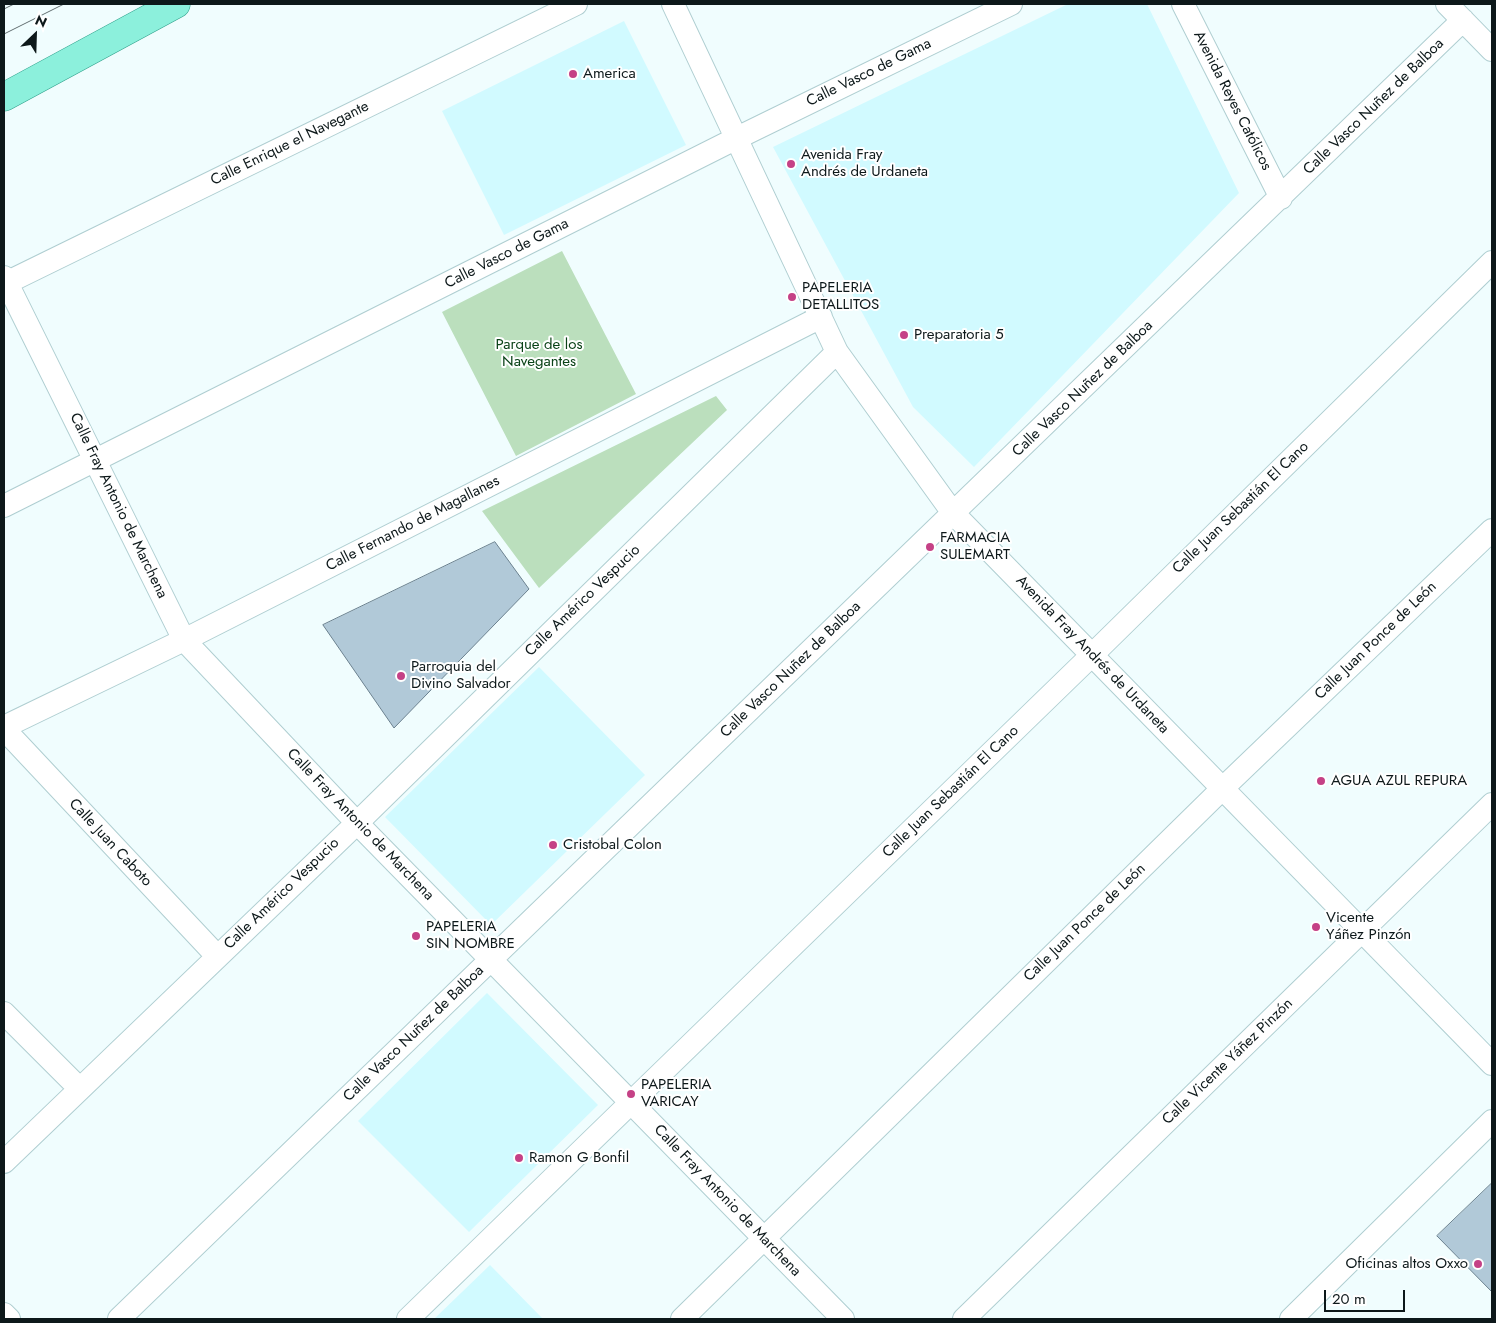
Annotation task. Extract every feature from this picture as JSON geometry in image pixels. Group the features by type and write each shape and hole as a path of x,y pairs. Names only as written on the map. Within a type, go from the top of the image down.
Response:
{"main road":[{"path":"4,97 176,4"}],"street":[{"name":"Calle Enrique el Navegante","path":"5,281 576,4"},
{"name":"Avenida Fray Andrés de Urdaneta","path":"673,4 837,352 953,513 1492,1064"},
{"name":"Calle Vasco de Gama","path":"4,506 737,138 1011,4"},
{"name":"Avenida Reyes Católicos","path":"1183,4 1281,198"},
{"path":"1447,4 1492,50"},
{"name":"Calle Vasco Nuñez de Balboa","path":"119,1319 1281,198 1463,20"},
{"name":"Calle Juan Sebastián El Cano","path":"408,1319 1092,655 1492,262"},
{"name":"Calle Fray Antonio de Marchena","path":"5,281 184,640 357,823 843,1319"},
{"name":"Calle Fernando de Magallanes","path":"4,728 184,640 821,317"},
{"name":"Calle Américo Vespucio","path":"4,1162 216,956 357,823 837,352"},
{"name":"Calle Juan Ponce de León","path":"682,1319 1223,788 1492,530"},
{"name":"Calle Juan Caboto","path":"4,728 216,956"},
{"name":"Calle Vicente Yáñez Pinzón","path":"964,1319 1492,804"},
{"path":"4,1013 80,1089"},
{"path":"1290,1319 1492,1121"},
{"path":"4,1314 9,1319"}],"shaded area":[{"path":"1068,4 1147,4 1239,193 974,467 913,407 773,147"},
{"path":"624,21 686,145 504,235 442,111"},
{"path":"539,667 645,775 491,925 385,817"},
{"path":"487,993 598,1105 469,1232 358,1121"},
{"path":"490,1265 543,1319 434,1319"}],"green space":[{"name":"Parque de los Navegantes","path":"562,251 636,394 516,456 442,312"},
{"path":"716,396 727,410 539,588 482,511"}],"building":[{"name":"Parroquia del Divino Salvador","path":"495,542 529,589 394,728 323,625"},
{"name":"Oficinas altos Oxxo","path":"1492,1183 1492,1292 1437,1236"}],"tram line":[{"path":"4,9 14,4"},
{"path":"4,34 64,4"}],"place":[{"name":"America","path":"573,74"},
{"name":"Avenida Fray Andrés de Urdaneta","path":"791,164"},
{"name":"PAPELERIA DETALLITOS","path":"792,297"},
{"name":"Preparatoria 5","path":"904,335"},
{"name":"FARMACIA SULEMART","path":"930,547"},
{"name":"Parroquia del Divino Salvador","path":"401,676"},
{"name":"AGUA AZUL REPURA","path":"1321,781"},
{"name":"Cristobal Colon","path":"553,845"},
{"name":"Vicente Yáñez Pinzón","path":"1316,927"},
{"name":"PAPELERIA SIN NOMBRE","path":"416,936"},
{"name":"PAPELERIA VARICAY","path":"631,1094"},
{"name":"Ramon G Bonfil","path":"519,1158"},
{"name":"Oficinas altos Oxxo","path":"1478,1264"}]}
